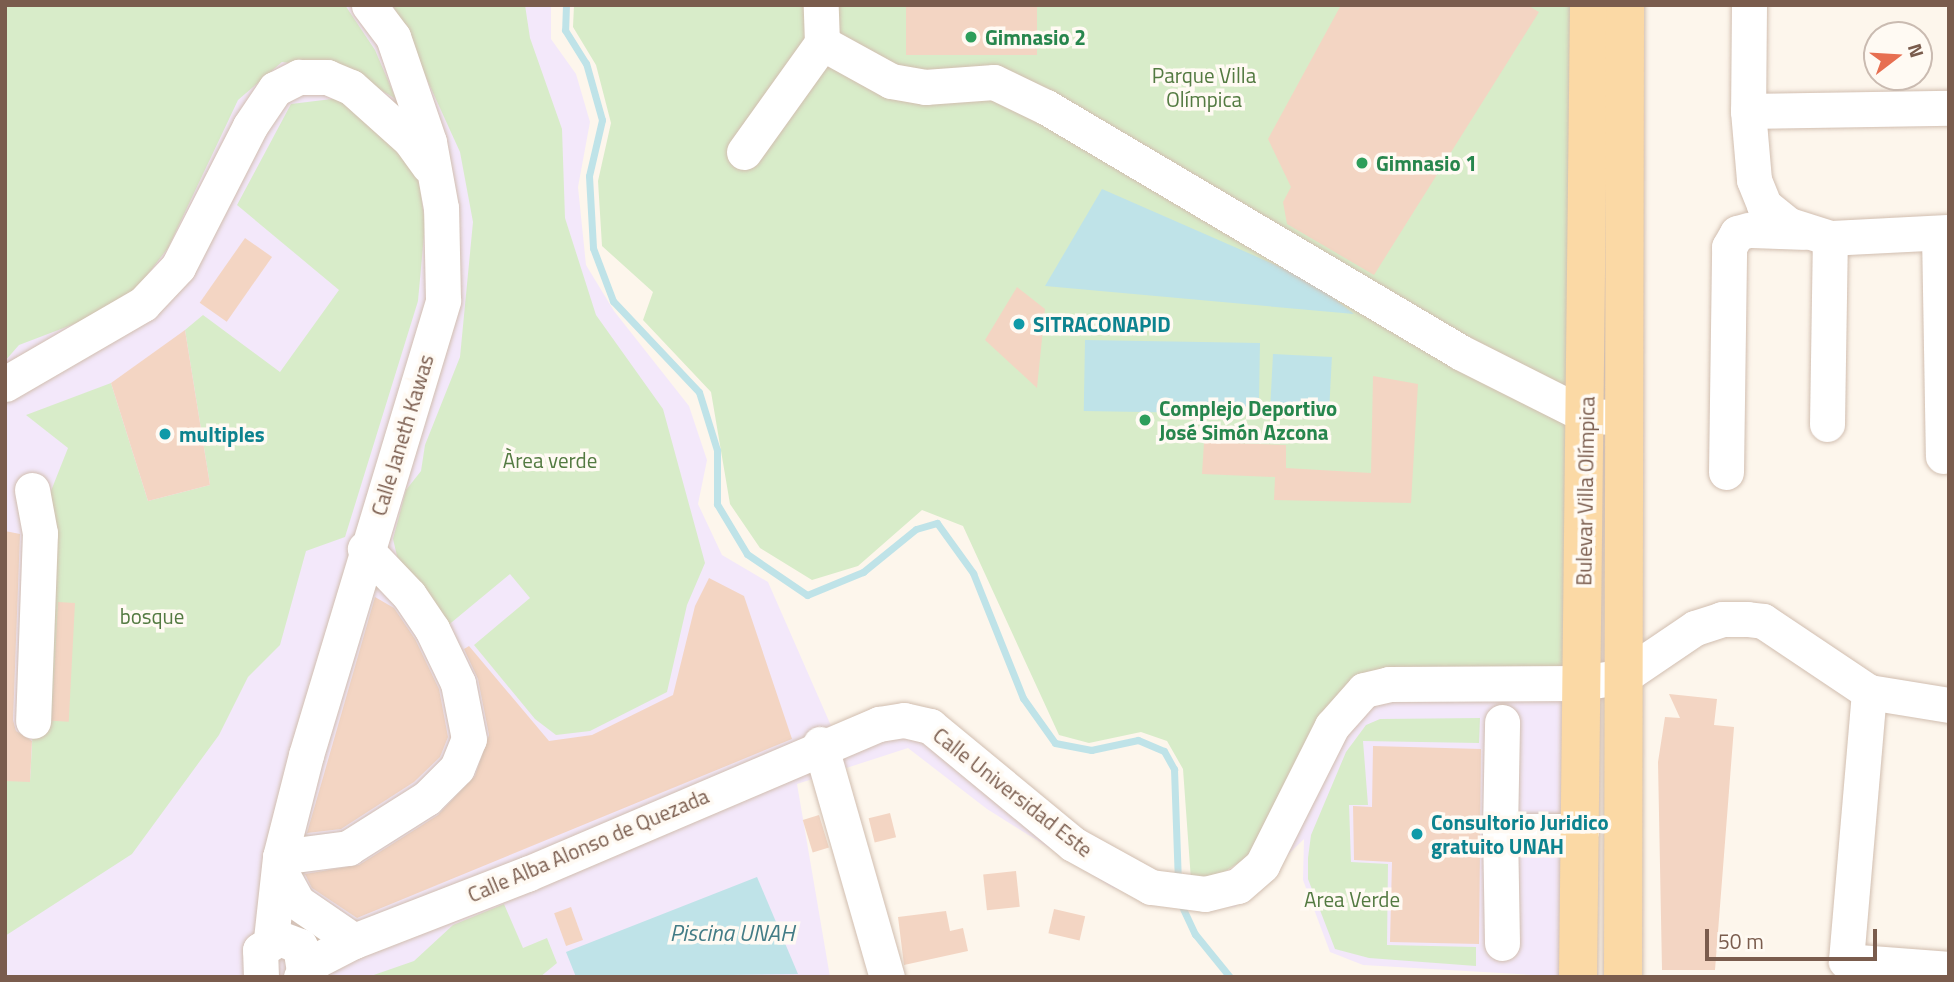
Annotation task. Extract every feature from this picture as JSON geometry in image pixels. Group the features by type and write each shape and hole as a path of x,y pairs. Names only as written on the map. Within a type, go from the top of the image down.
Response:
{"main road":[{"name":"Bulevar Villa Olímpica","path":"1589,5 1606,417 1624,676 1623,977"},
{"name":"Bulevar Villa Olímpica","path":"1578,977 1581,683 1606,417 1625,5"}],"street":[{"name":"Calle Janeth Kawas","path":"279,863 365,549 443,300 436,176 393,37 369,5"},
{"path":"744,152 822,43 821,5"},
{"path":"1749,5 1748,111 1754,180 1765,205 1818,235"},
{"path":"822,43 891,81 925,87 994,82 1046,107 1461,352 1606,417"},
{"path":"5,384 144,304 178,267 250,126 275,89 299,77 327,77 351,87 410,140 436,176"},
{"path":"1748,111 1949,108"},
{"path":"1726,472 1729,247 1737,233 1749,230 1818,235 1944,232 1943,456"},
{"path":"1818,235 1827,425"},
{"path":"32,490 40,533 33,721"},
{"path":"279,863 348,848 427,798 457,768 469,739 458,683 436,638 409,595 365,549"},
{"path":"1624,676 1695,628 1722,619 1747,619 1763,621 1869,692 1949,705"},
{"name":"Calle Universidad Este","path":"820,744 879,724 904,720 930,726 1073,844 1151,887 1205,894 1238,886 1262,865 1332,726 1364,690 1389,684 1581,683 1624,676"},
{"path":"1869,692 1846,961 1949,969"},
{"path":"1502,722 1502,943"},
{"path":"820,744 887,977"},
{"name":"Calle Alba Alonso de Quezada","path":"278,961 355,941 527,874 820,744"},
{"path":"1500,831 1581,831"},
{"path":"279,863 296,902 355,941"},
{"path":"278,961 279,863"}],"shaded area":[{"path":"5,5 551,5 551,39 576,74 590,122 578,187 586,265 614,311 689,406 707,460 698,504 722,555 768,582 832,728 887,706 1152,873 1224,876 1250,857 1350,691 1569,671 1567,977 1363,965 1330,952 1303,880 1304,839 1235,907 1165,903 1113,888 987,809 908,748 797,784 830,977 5,977"}],"green space":[{"path":"5,5 345,5 375,50 396,99 347,70 282,62 238,100 168,248 124,305 19,345 5,361"},
{"name":"Àrea verde","path":"393,5 525,5 530,38 562,129 565,218 596,315 663,409 705,563 687,605 667,692 590,731 556,735 535,719 474,645 530,598 510,574 446,627 397,556 393,539 406,490 421,471 425,445 460,357 473,222 460,152"},
{"name":"Complejo Deportivo José Simón Azcona","path":"574,5 1575,5 1571,666 1378,669 1248,857 1224,872 1191,880 1183,769 1167,741 1141,732 1089,743 1059,735 963,526 922,510 858,566 812,580 760,548 730,504 711,392 643,320 653,292 602,246 598,181 611,123 596,65 573,27"},
{"name":"bosque","path":"340,98 415,152 425,224 418,301 345,537 306,551 280,645 248,677 219,735 132,854 5,936 5,781 30,781 45,506 68,448 26,415 111,383 148,501 210,485 185,330 203,315 280,372 339,290 237,205 291,104"},
{"name":"Area Verde","path":"1480,718 1479,743 1363,741 1368,805 1349,805 1351,862 1388,864 1387,945 1476,947 1476,966 1369,958 1335,949 1308,879 1308,858 1311,835 1346,752 1366,725 1380,719"},
{"path":"504,904 523,948 547,938 557,963 540,977 368,977 414,961 453,925"}],"water":[{"path":"1102,189 1310,280 1354,314 1045,286"},
{"path":"1085,340 1260,343 1259,414 1084,411"},
{"path":"1273,354 1332,357 1329,414 1270,411"},
{"name":"Piscina UNAH","path":"757,877 798,974 576,977 566,952"}],"building":[{"name":"Gimnasio 2","path":"906,5 1037,5 1037,55 906,55"},
{"name":"Gimnasio 1","path":"1341,5 1527,5 1539,12 1374,275 1287,224 1283,202 1291,187 1268,139"},
{"path":"245,238 272,257 227,322 200,303"},
{"name":"SITRACONAPID","path":"1017,287 1045,309 1037,388 985,340"},
{"name":"multiples","path":"185,330 210,485 148,501 111,383"},
{"path":"1373,376 1418,384 1411,503 1274,500 1275,477 1202,474 1204,442 1286,445 1286,468 1371,473"},
{"path":"5,531 20,534 13,720 16,731 32,741 30,782 5,781"},
{"path":"709,578 744,596 792,739 357,918 312,888 305,874 359,865 438,815 475,776 489,735 478,679 464,649 469,646 549,741 592,735 673,695 695,606"},
{"path":"375,597 394,608 415,639 439,689 448,737 440,757 414,782 341,829 307,833"},
{"path":"58,602 75,603 69,722 52,721"},
{"path":"1669,694 1717,699 1714,725 1734,727 1715,970 1662,970 1658,762 1665,717 1680,718"},
{"name":"Consultorio Juridico gratuito UNAH","path":"1373,746 1481,749 1479,944 1390,942 1392,862 1354,860 1353,806 1372,807"},
{"path":"890,813 896,837 875,843 869,818"},
{"path":"819,815 829,848 813,852 803,820"},
{"path":"1016,871 1020,907 987,910 983,874"},
{"path":"571,907 583,940 566,946 554,913"},
{"path":"1054,909 1085,916 1080,941 1048,933"},
{"path":"946,911 950,931 963,928 968,951 904,965 898,917"}],"waterway":[{"path":"566,5 565,30 586,63 602,120 589,176 593,248 613,301 699,392 717,450 717,504 747,554 807,595 863,572 916,529 937,523 973,573 1023,698 1055,743 1091,750 1138,740 1164,751 1174,769 1178,881"},
{"path":"1179,900 1195,934 1230,977"}],"place":[{"name":"Gimnasio 2","path":"971,37"},
{"name":"Gimnasio 1","path":"1362,163"},
{"name":"SITRACONAPID","path":"1019,324"},
{"name":"Complejo Deportivo José Simón Azcona","path":"1145,420"},
{"name":"multiples","path":"165,434"},
{"name":"Consultorio Juridico gratuito UNAH","path":"1417,834"}],"park label":[{"name":"Parque Villa Olímpica","path":"1204,87"}]}
